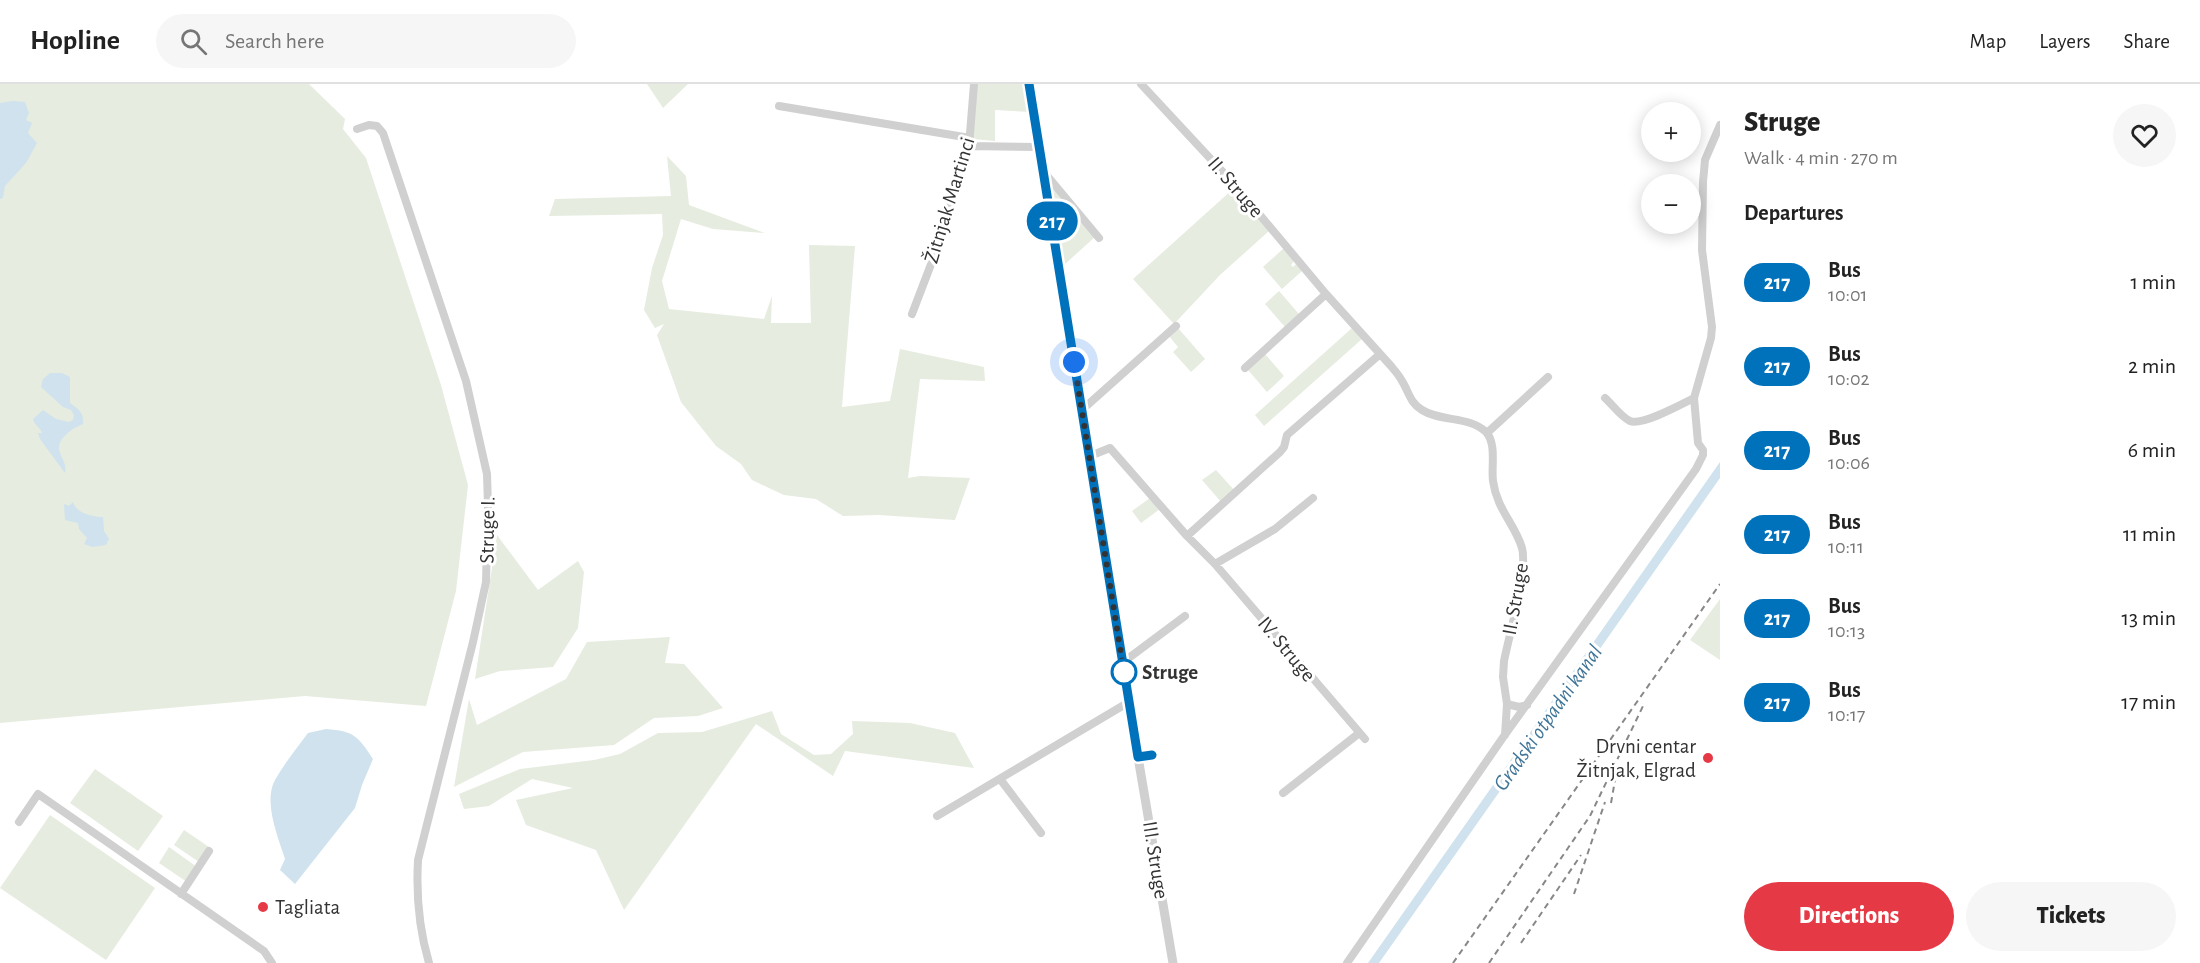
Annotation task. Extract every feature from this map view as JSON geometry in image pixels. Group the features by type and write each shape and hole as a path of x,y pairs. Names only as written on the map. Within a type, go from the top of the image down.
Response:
{"street":[{"name":"Žitnjak Martinci","path":"912,314 933,258 970,142 974,84"},
{"path":"937,816 1129,702 1029,84"},
{"name":"II. Struge","path":"1141,84 1234,184 1326,294 1401,378 1413,402 1423,411 1442,418 1470,423 1487,433 1491,441 1496,497 1518,539 1523,558 1504,661 1503,677 1507,704 1504,736"},
{"path":"779,106 970,142 1040,147"},
{"name":"Struge I.","path":"357,129 369,125 377,126 383,133 466,381 487,474 486,582 418,860 419,917 423,944 429,963"},
{"path":"1347,963 1504,736 1696,469 1703,455 1703,450 1698,443 1694,398 1712,327 1702,250 1705,160 1720,125"},
{"path":"1044,172 1099,238"},
{"path":"1245,368 1326,294"},
{"path":"1083,409 1176,326"},
{"path":"1187,536 1284,447 1287,435 1379,355"},
{"path":"1487,433 1548,377"},
{"path":"1605,398 1627,418 1635,422 1657,415 1694,398"},
{"name":"IV. Struge","path":"1090,456 1110,448 1187,536 1215,564 1361,736 1283,793"},
{"path":"1215,564 1275,529 1313,498"},
{"path":"1122,663 1185,616"},
{"name":"III. Struge","path":"1129,702 1173,963"},
{"path":"1507,704 1518,707 1527,705"},
{"path":"999,779 1041,833"},
{"path":"20,822 39,794 264,951 272,963"},
{"path":"181,894 209,851"}],"shaded area":[{"path":"0,84 309,84 345,119 343,129 366,158 441,385 468,485 456,591 426,706 305,696 0,723"},
{"path":"647,84 688,84 663,108"},
{"path":"977,84 1025,84 1029,112 995,110 995,141 973,139"},
{"path":"667,156 686,176 689,205 765,233 713,229 681,219 662,281 669,309 764,319 772,296 771,323 811,323 809,245 855,246 842,407 890,401 900,349 984,367 985,381 920,379 908,478 920,476 970,478 955,520 879,515 843,516 816,499 784,495 752,480 741,464 716,446 681,402 657,335 664,324 655,328 644,310 652,268 663,235 662,214 549,216 555,199 671,196"},
{"path":"1055,187 1096,236 1064,265 1051,188"},
{"path":"1233,189 1269,231 1220,275 1174,324 1133,279"},
{"path":"1284,248 1294,261 1291,265 1293,267 1296,264 1303,270 1282,289 1263,267"},
{"path":"1279,291 1299,314 1285,327 1265,304"},
{"path":"1178,328 1205,359 1191,372 1173,352 1178,347 1169,336"},
{"path":"1352,328 1362,339 1264,426 1255,415"},
{"path":"1265,354 1284,376 1267,392 1248,370"},
{"path":"1216,470 1235,491 1222,503 1202,480"},
{"path":"1150,498 1160,509 1141,523 1132,511"},
{"path":"497,535 538,590 578,561 584,572 578,628 553,667 500,671 475,679"},
{"path":"1720,599 1720,660 1690,640"},
{"path":"670,637 665,663 684,664 723,708 698,716 654,718 614,745 523,752 454,787 469,699 477,725 566,679 587,642"},
{"path":"772,711 781,734 814,755 831,754 853,734 852,721 910,723 955,733 974,768 845,751 833,776 756,724 624,910 596,850 526,825 516,800 573,788 532,779 489,806 464,809 459,794 520,769 594,760 620,754 658,733 702,732"},
{"path":"95,769 163,816 138,851 70,803"},
{"path":"50,815 155,888 106,960 0,888"},
{"path":"184,830 209,847 199,862 174,845"},
{"path":"169,847 197,867 187,882 159,863"}],"water":[{"path":"25,102 29,113 26,120 32,123 28,133 37,143 26,163 5,186 3,198 0,199 0,103"},
{"path":"50,373 62,373 70,377 70,403 83,417 83,424 67,433 59,445 65,473 40,439 38,433 42,433 33,419 43,410 56,419 69,422 73,420 74,415 71,410 63,407 41,387 43,379"},
{"name":"Gradski otpadni kanal","path":"1720,462 1720,478 1379,963 1368,963"},
{"path":"73,502 77,509 85,514 103,517 104,531 109,539 106,545 92,547 84,544 87,538 79,529 78,523 65,520 64,504 69,506"},
{"path":"326,729 343,731 354,736 373,759 355,808 295,884 280,870 285,859 273,820 272,789 282,768 308,733"}],"railway":[{"path":"1453,963 1720,584"},
{"path":"1489,963 1590,816 1644,704"},
{"path":"1611,803 1617,769"},
{"path":"1574,894 1605,802"},
{"path":"1521,943 1581,855"}],"bus line":[{"name":"217","path":"1029,84 1138,757 1152,755"}],"place":[{"name":"Struge","path":"1124,672"},
{"name":"Drvni centar Žitnjak, Elgrad","path":"1708,758"},
{"name":"Tagliata","path":"263,907"}],"route":[{"path":"1074,362 1124,672"}]}
